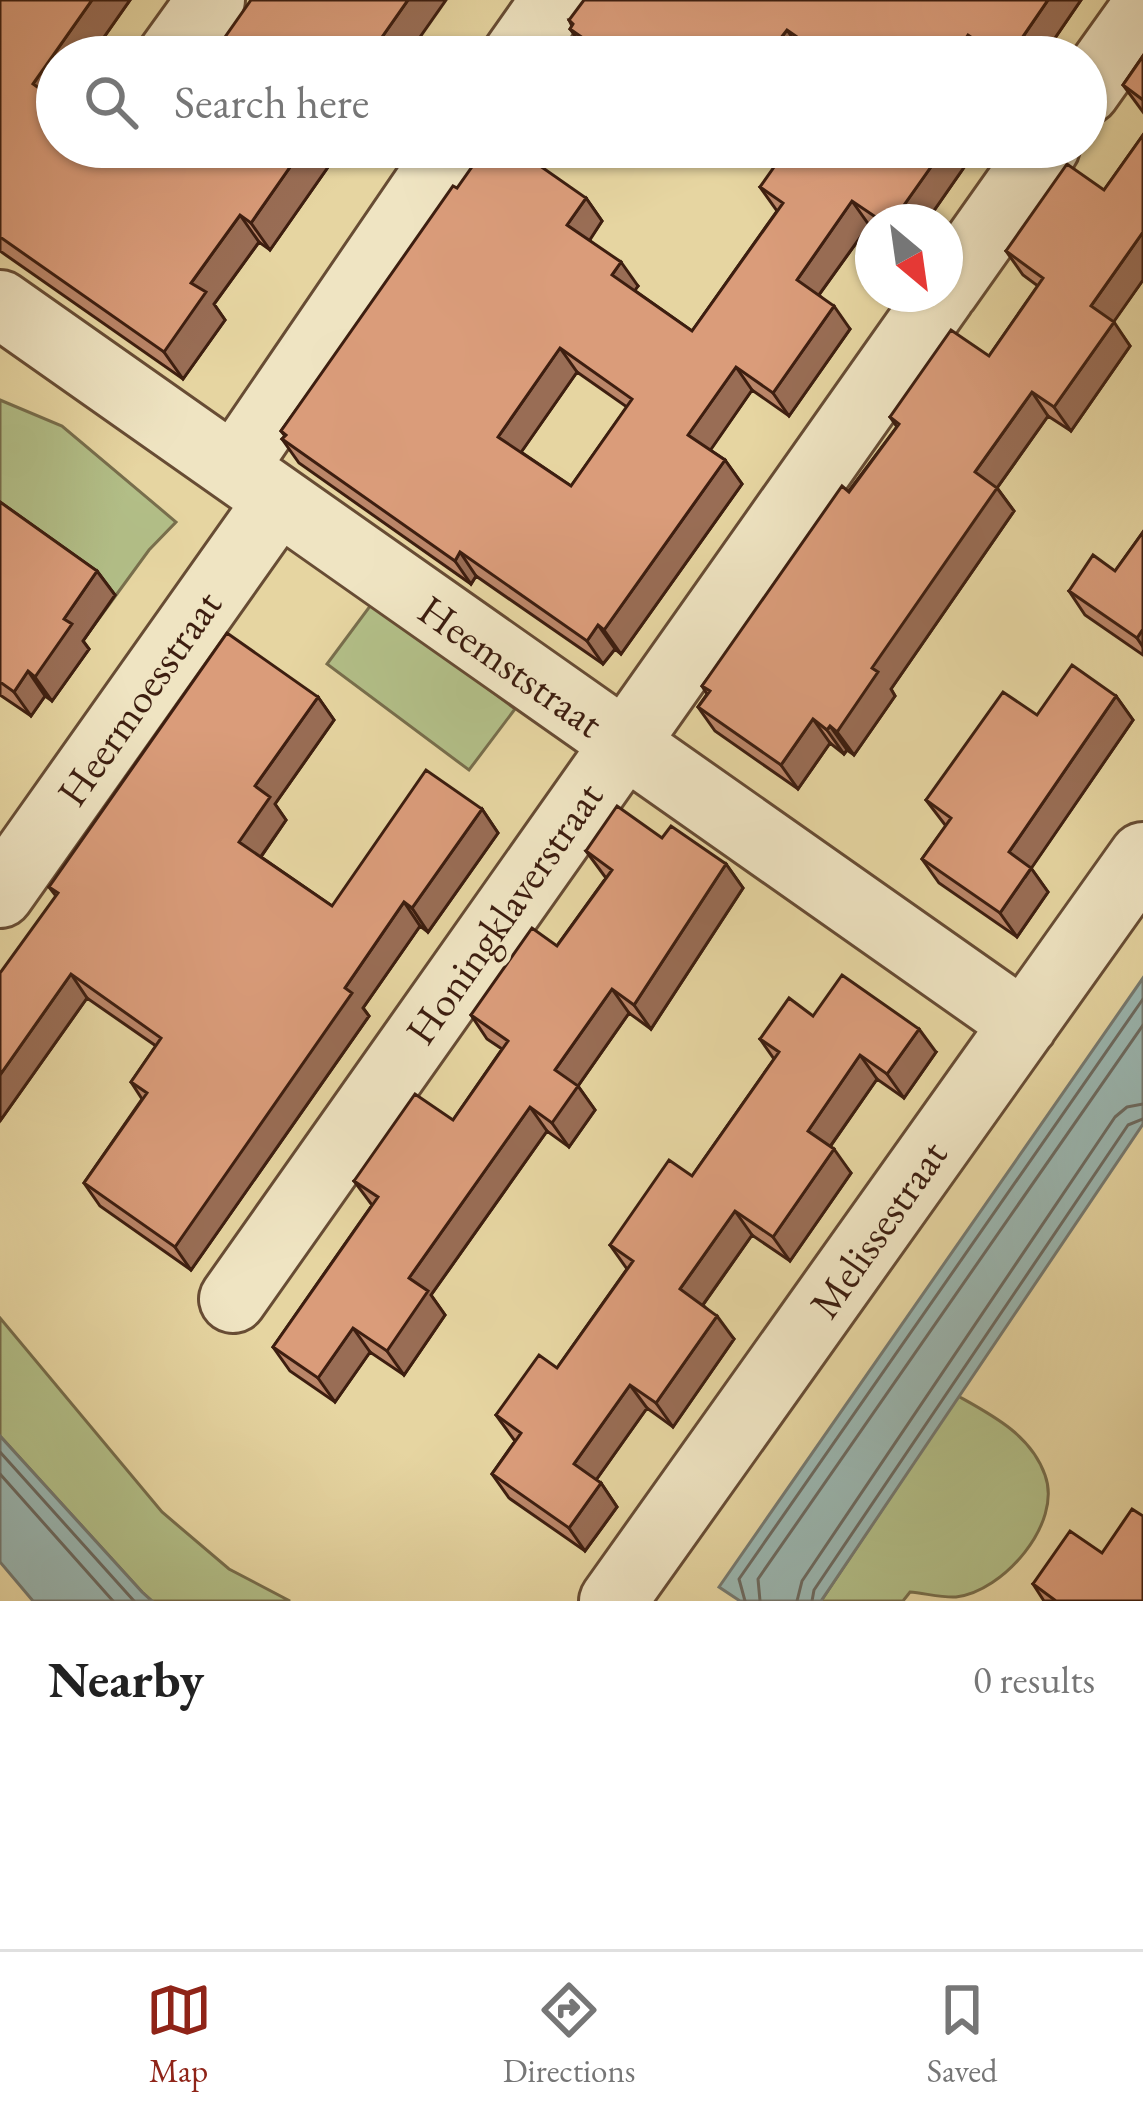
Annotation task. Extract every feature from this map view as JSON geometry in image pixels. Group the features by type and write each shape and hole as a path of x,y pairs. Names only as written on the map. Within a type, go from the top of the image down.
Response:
{"street":[{"path":"185,36 211,0"},
{"path":"529,36 555,0"},
{"path":"1107,62 1143,11"},
{"name":"Heermoesstraat","path":"0,894 256,485 441,168"},
{"name":"Honingklaverstraat","path":"963,265 1031,168"},
{"name":"Heemststraat","path":"0,304 1024,1024"},
{"name":"Honingklaverstraat","path":"233,1299 930,312"},
{"name":"Melissestraat","path":"613,1601 1143,856"}],"green space":[{"path":"0,400 62,426 176,522 149,550 33,709 0,685"},
{"path":"373,602 515,709 469,770 327,664"},
{"path":"0,1318 162,1512 229,1569 290,1601 152,1601 142,1592 0,1436"},
{"path":"958,1396 1020,1437 1039,1461 1048,1494 1045,1514 1025,1552 992,1583 956,1597 910,1592 903,1601 821,1601"}],"water":[{"path":"1143,978 1143,1124 821,1601 740,1601 719,1587"},
{"path":"0,1436 152,1601 33,1601 0,1562"}],"building":[{"path":"0,0 92,0 67,36 36,36 36,168 289,168 251,223 240,215 191,283 206,292 164,352 0,237"},
{"path":"251,0 408,0 383,36 226,36"},
{"path":"584,0 1048,0 1023,36 796,36 787,30 782,36 580,36 570,29 569,20"},
{"path":"1143,56 1143,100 1123,85"},
{"path":"1143,135 1143,232 1091,306 1114,322 1054,407 1032,392 975,472 997,488 872,668 878,672 837,732 813,719 781,765 698,707 710,691 702,686 842,486 849,492 899,424 890,417 951,330 989,356 1043,278 1006,251 1064,168 1073,168 1104,190"},
{"path":"471,168 543,168 586,198 567,225 621,262 612,275 692,331 783,203 760,187 773,168 930,168 905,204 852,201 797,280 834,306 773,393 736,367 688,435 725,460 604,630 598,625 587,641 460,552 455,561 282,439 286,435 281,431 453,186 457,188","holes":["560,348 632,399 571,486 498,437"]},
{"path":"0,502 97,571 64,619 72,624 35,677 28,671 14,692 0,682"},
{"path":"1143,532 1143,629 1137,638 1069,591 1093,555 1115,571"},
{"path":"227,633 318,697 255,786 270,797 239,842 332,906 426,770 482,809 412,908 404,902 345,988 352,993 175,1247 84,1183 147,1093 131,1082 161,1038 71,974 0,1075 0,973 58,893 49,887"},
{"path":"1072,665 1116,696 1009,852 1031,868 1000,913 922,859 951,818 926,800 1003,692 1037,715"},
{"path":"617,806 662,838 671,826 726,864 634,1005 612,989 555,1070 578,1086 552,1123 530,1107 409,1278 428,1291 387,1351 353,1328 318,1378 273,1347 378,1197 354,1181 415,1094 453,1120 508,1041 471,1015 532,928 557,946 612,870 586,851"},
{"path":"842,975 919,1029 887,1074 860,1055 808,1131 834,1149 773,1237 735,1211 680,1289 717,1316 656,1403 630,1385 574,1464 601,1483 569,1528 492,1474 521,1433 496,1415 539,1355 557,1368 633,1261 610,1245 669,1160 692,1176 779,1052 760,1039 789,998 813,1016"},
{"path":"1132,1509 1143,1516 1143,1601 1056,1601 1033,1584 1070,1531 1102,1553"}]}
